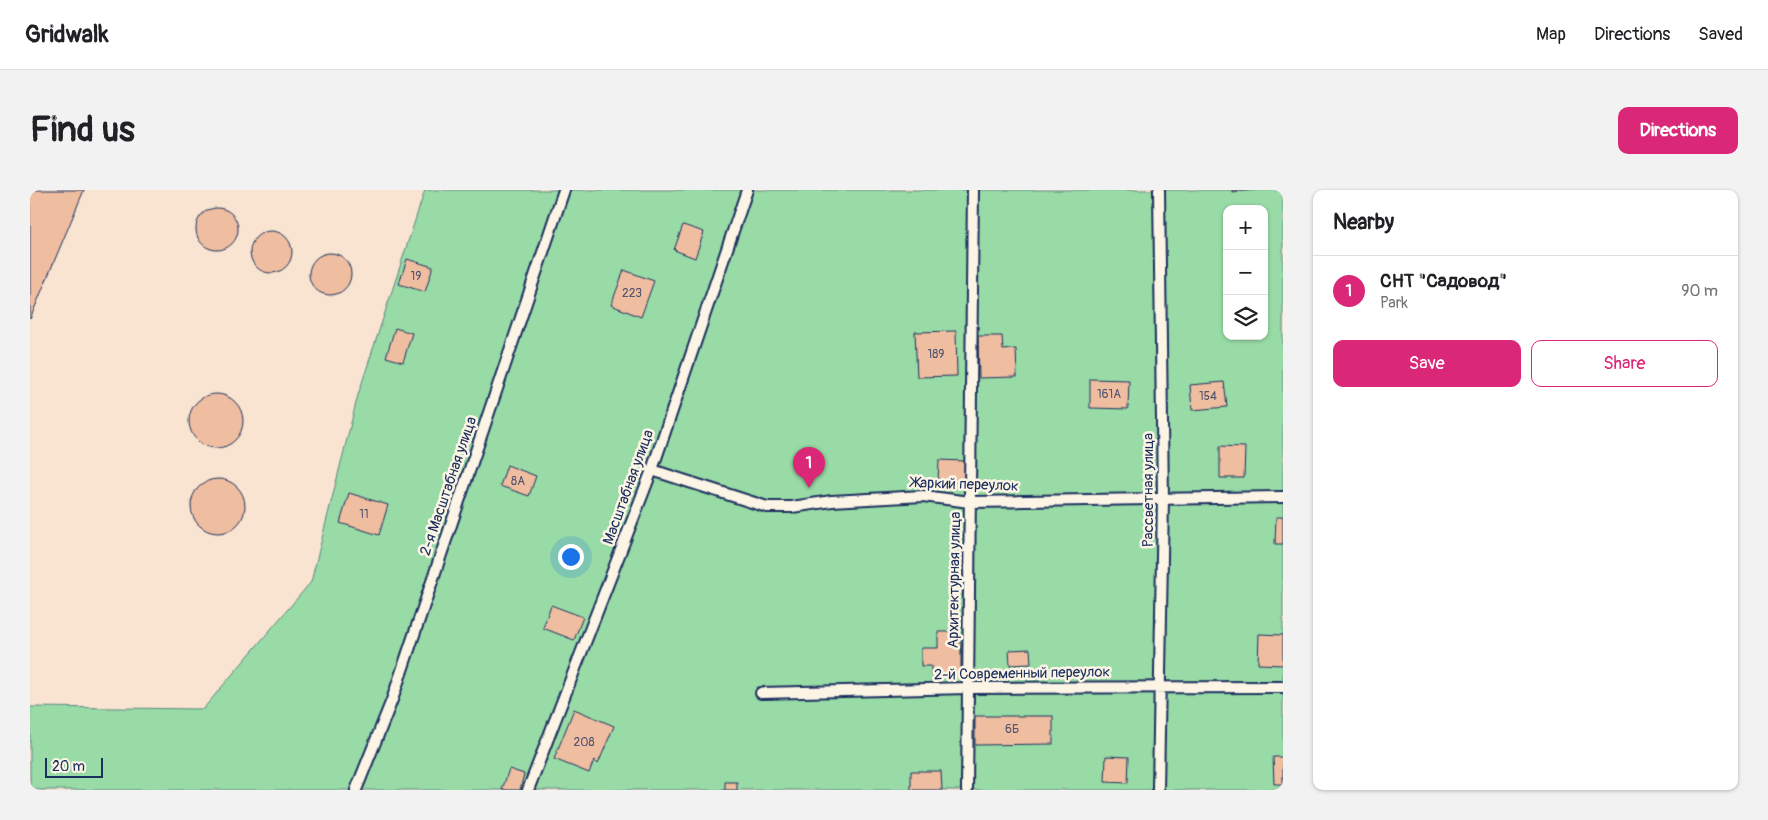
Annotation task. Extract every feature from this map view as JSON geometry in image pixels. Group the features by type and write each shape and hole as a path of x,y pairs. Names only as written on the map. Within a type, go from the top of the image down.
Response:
{"lane":[{"name":"2-я Масштабная улица","path":"356,790 392,700 564,190"},
{"name":"Масштабная улица","path":"528,790 652,470 747,190"},
{"name":"Архитектурная улица","path":"967,790 973,190"},
{"name":"Рассветная улица","path":"1158,790 1163,498 1159,190"},
{"name":"Жаркий переулок","path":"652,470 767,507 792,507 832,500 923,496 970,502 1283,497"},
{"name":"2-й Современный переулок","path":"760,693 968,688 1283,687"}],"green space":[{"path":"425,190 1283,190 1283,790 30,790 30,707 203,709 311,582 358,395"}],"building":[{"path":"30,190 84,190 30,319"},
{"path":"1232,190 1257,190 1232,192"},
{"path":"213,208 221,208 232,214 238,229 232,244 221,250 213,250 202,244 196,233 196,225 202,214"},
{"path":"683,225 704,232 695,258 674,250"},
{"path":"267,231 275,231 286,237 292,252 286,267 275,273 267,273 256,267 250,256 250,248 256,237"},
{"path":"326,253 334,253 345,259 351,274 345,289 334,295 326,295 315,289 309,278 309,270 315,259"},
{"path":"407,259 433,267 425,292 399,284"},
{"path":"624,270 654,281 641,317 611,305"},
{"path":"395,328 412,333 403,362 386,357"},
{"path":"956,331 957,376 917,377 915,332"},
{"path":"978,336 1002,336 1003,350 1016,349 1017,377 979,378"},
{"path":"1090,379 1129,380 1128,409 1090,408"},
{"path":"1224,382 1227,407 1192,410 1190,385"},
{"path":"211,394 221,394 231,398 239,406 243,421 239,436 231,444 221,448 211,448 201,444 193,436 189,426 189,416 193,406 201,398"},
{"path":"1220,446 1245,447 1244,478 1220,478"},
{"path":"939,460 965,461 965,483 938,482"},
{"path":"507,465 536,476 529,496 500,486"},
{"path":"213,479 223,479 233,483 241,491 245,506 241,521 233,529 223,533 213,533 203,529 195,521 191,511 191,501 195,491 203,483"},
{"path":"349,493 388,505 379,535 340,523"},
{"path":"1276,517 1283,517 1283,544 1275,544"},
{"path":"551,605 583,617 574,640 543,628"},
{"path":"938,632 952,632 953,643 961,642 961,674 931,675 931,666 921,666 921,648 938,648"},
{"path":"1259,634 1283,635 1283,665 1258,664"},
{"path":"1030,649 1031,664 1010,665 1009,650"},
{"path":"574,709 614,726 598,764 594,760 589,773 554,759"},
{"path":"975,716 1053,716 1053,744 975,745"},
{"path":"1106,756 1129,757 1128,783 1105,782"},
{"path":"1273,757 1283,757 1283,784 1274,784"},
{"path":"509,769 524,774 520,790 502,790"},
{"path":"911,771 941,771 942,790 911,790"},
{"path":"725,782 737,782 737,790 725,790"}],"place":[{"name":"СНТ \"Садовод\"","path":"809,488"}]}
